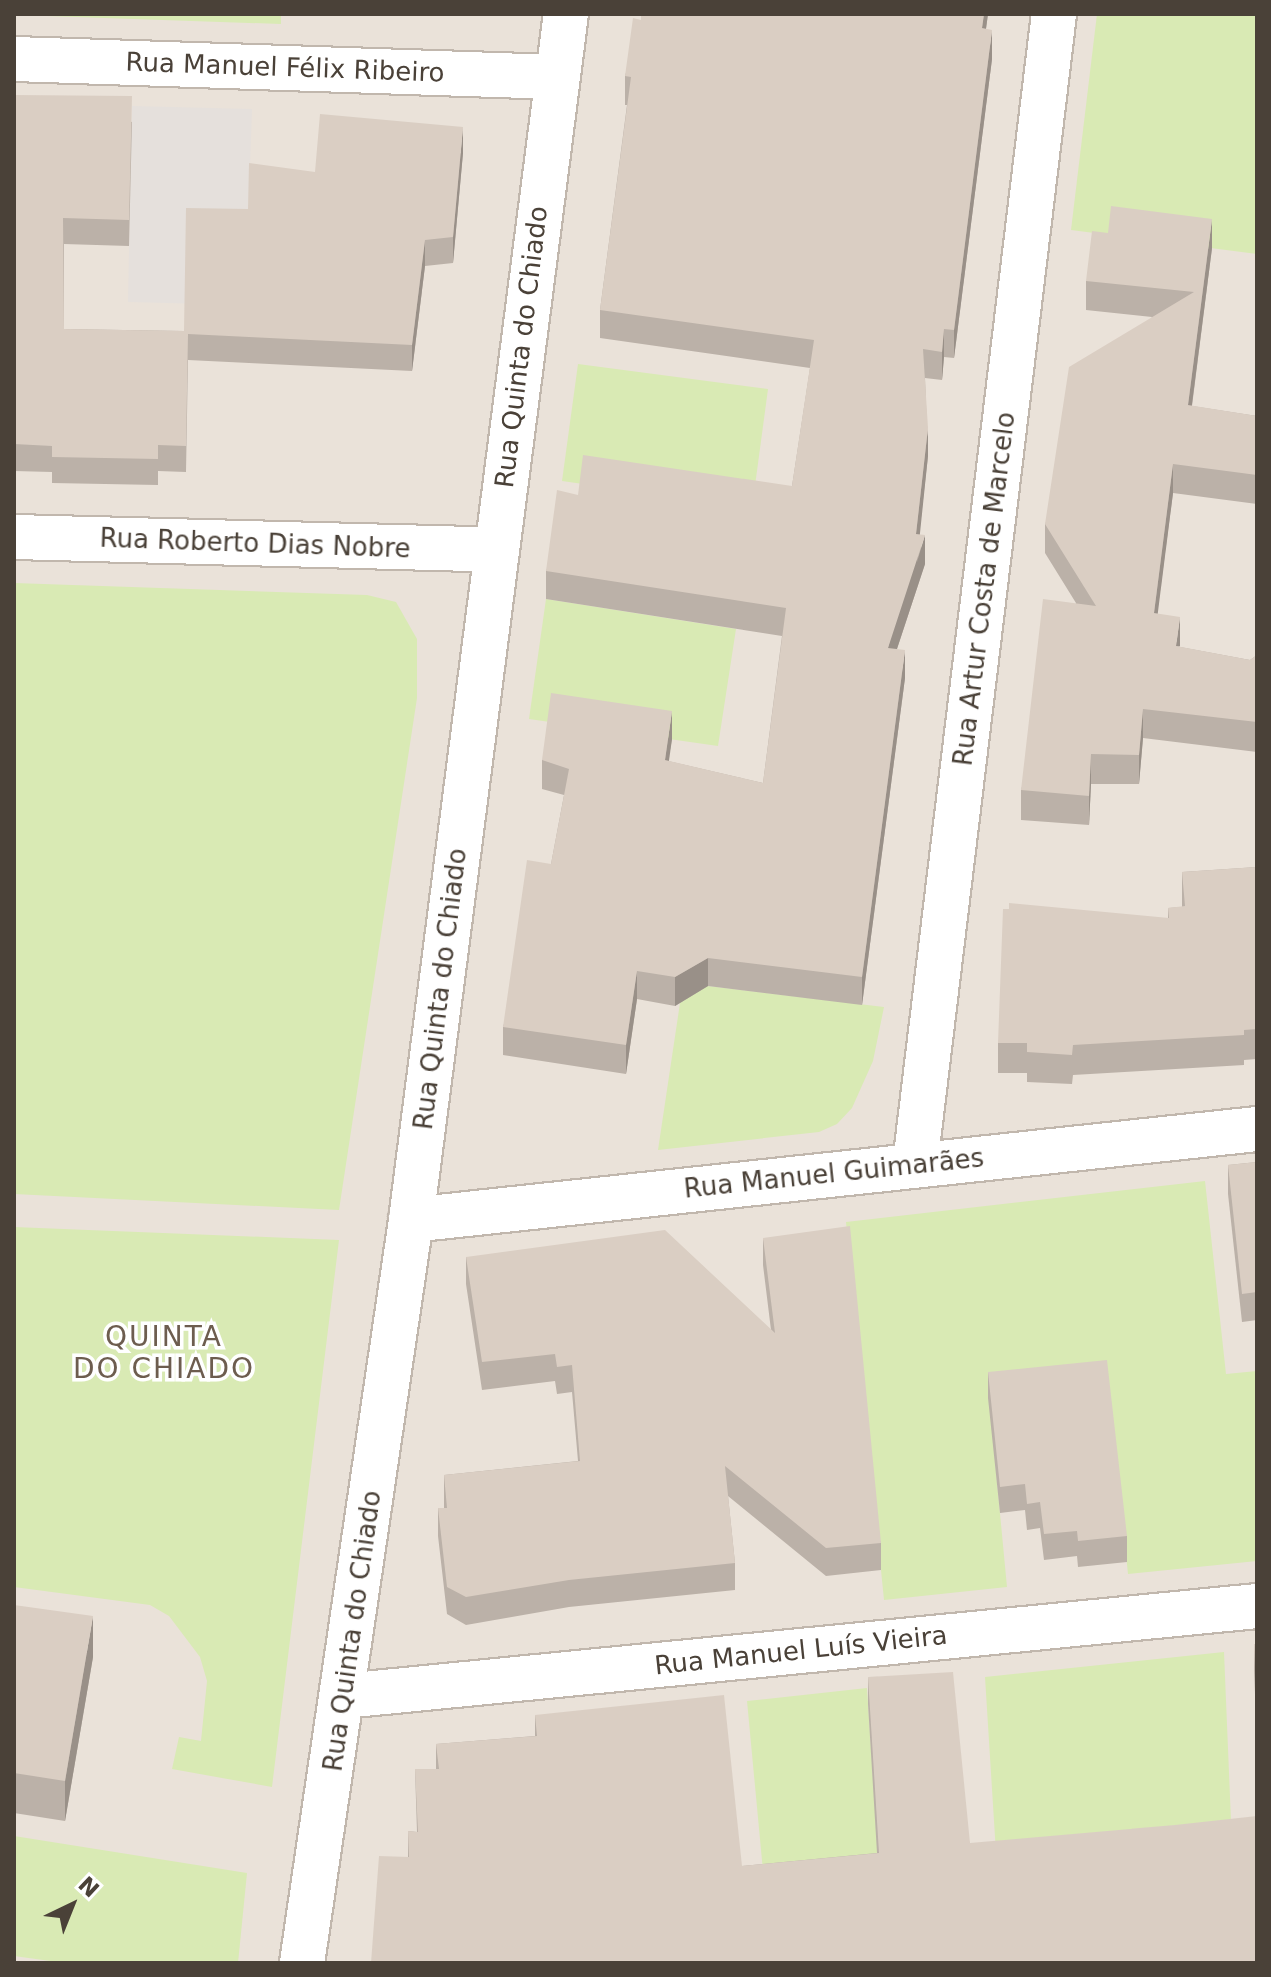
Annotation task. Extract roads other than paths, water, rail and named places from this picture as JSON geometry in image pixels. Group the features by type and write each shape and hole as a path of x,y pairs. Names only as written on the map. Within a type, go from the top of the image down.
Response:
{"street":[{"name":"Rua Quinta do Chiado","path":"302,1963 344,1696 411,1220 566,14"},
{"name":"Rua Artur Costa de Marcelo","path":"915,1164 1054,14"},
{"name":"Rua Manuel Félix Ribeiro","path":"14,59 557,77"},
{"name":"Rua Roberto Dias Nobre","path":"14,537 496,550"},
{"name":"Rua Manuel Guimarães","path":"411,1220 1257,1129"},
{"name":"Rua Manuel Luís Vieira","path":"344,1696 1257,1606"}],"district":[{"name":"QUINTA DO CHIADO","path":"164,1353"}]}
